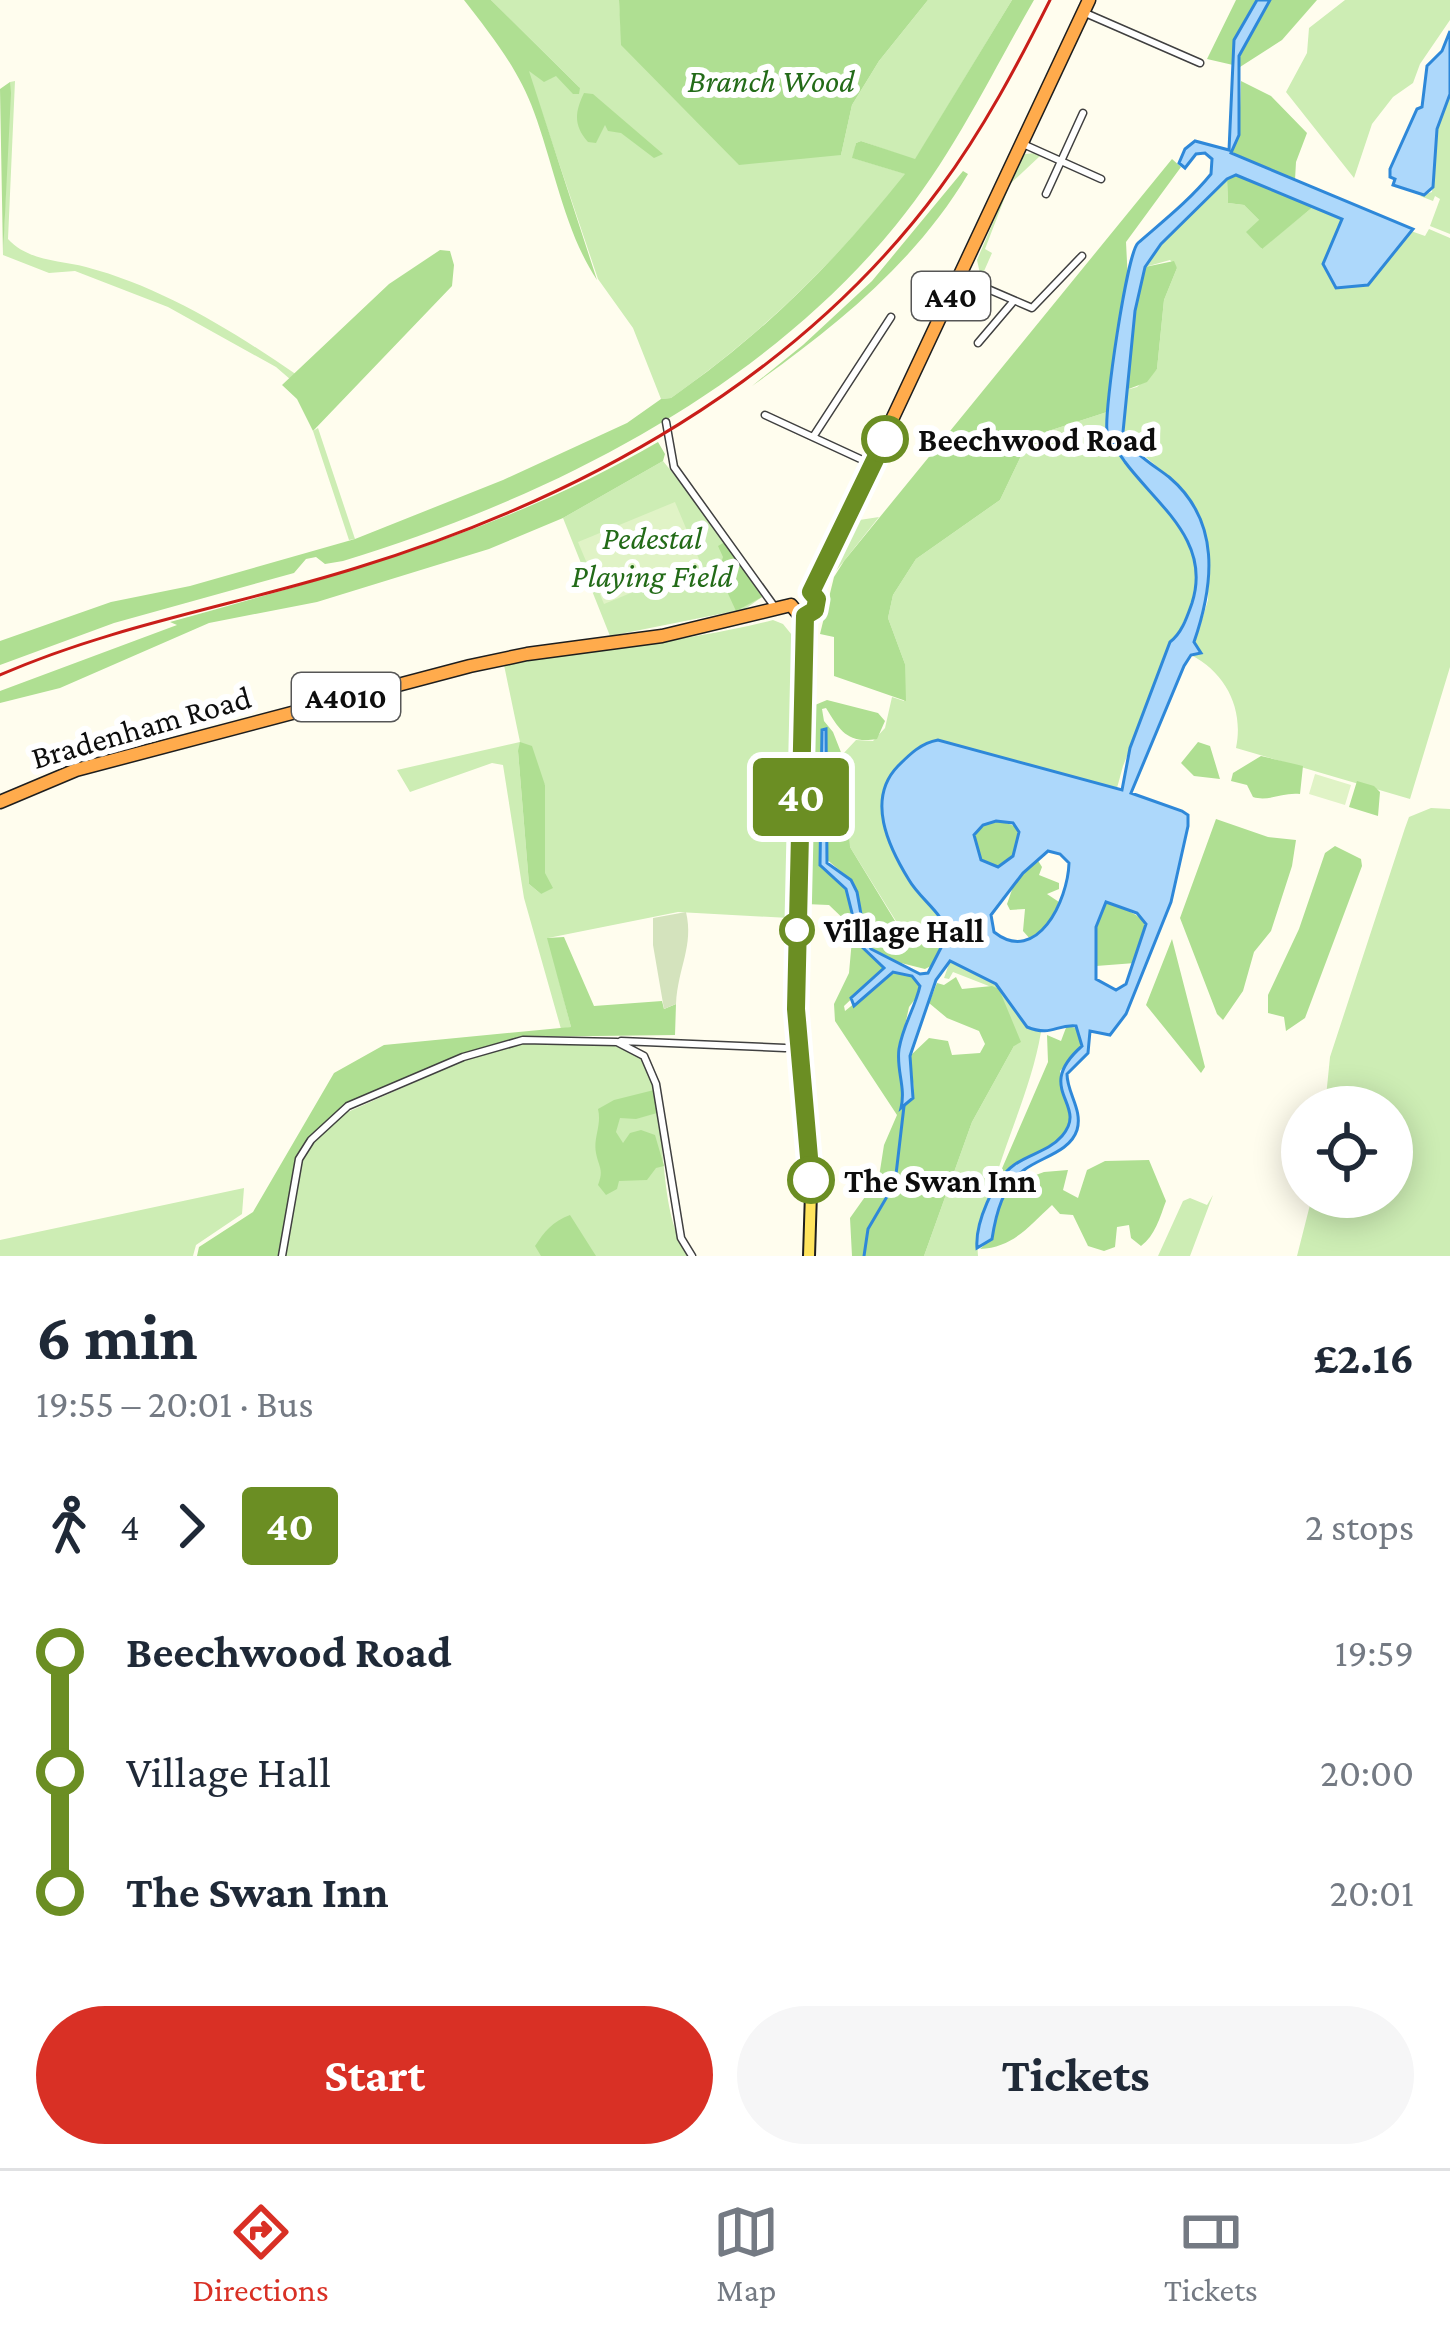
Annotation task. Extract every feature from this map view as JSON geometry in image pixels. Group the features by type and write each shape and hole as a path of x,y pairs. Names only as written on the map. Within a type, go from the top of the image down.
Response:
{"highway":[{"name":"A40","path":"805,616 817,604 811,592 1086,6"},
{"path":"805,616 784,607 799,590 811,592"},
{"name":"Bradenham Road","path":"0,802 76,770 470,665 662,636 784,607"}],"main road":[{"name":"A40","path":"805,616 793,1048 812,1161 809,1256"}],"street":[{"path":"1086,6 1200,63"},
{"path":"1046,194 1083,113"},
{"path":"1023,144 1101,179"},
{"path":"960,277 1032,308 1082,256"},
{"path":"978,344 1012,303"},
{"path":"813,437 891,317"},
{"path":"765,415 873,464"},
{"path":"666,422 674,467 784,607"},
{"path":"282,1256 299,1160 311,1140 348,1106 500,1044 548,1039 656,1040 793,1048"},
{"path":"617,1042 644,1056 653,1073 678,1222 683,1244 692,1256"}],"green space":[{"path":"464,0 491,0 580,88 579,94 573,94 556,76 544,82 529,71 597,280 568,220 528,96"},
{"path":"491,0 619,0 622,45 674,95 841,155 852,105 879,61 928,0 1012,0 915,160 856,143 853,158 906,174 853,237 736,348 671,398 661,399 633,328 598,279 527,68 580,88"},
{"name":"Branch Wood","path":"619,0 928,0 879,61 852,105 841,155 739,165 621,45"},
{"path":"1012,0 1034,0 917,198 842,285 715,388 572,471 420,536 343,561 325,564 316,557 306,559 294,573 114,623 0,665 0,641 111,602 190,586 355,539 503,480 671,398 767,322 878,207 905,174 852,158 856,143 915,159"},
{"path":"1236,0 1257,0 1234,40 1233,65 1207,59"},
{"path":"1270,0 1317,0 1282,40 1240,67 1239,56"},
{"path":"1345,0 1450,0 1450,20 1413,83 1393,97 1372,124 1354,178 1286,92 1307,53 1309,28"},
{"path":"15,81 8,239 34,256 86,267 169,298 297,375 291,380 168,307 75,271 49,273 3,255 10,82"},
{"path":"1241,81 1271,96 1307,133 1295,180 1230,152 1239,135"},
{"path":"10,82 11,93 3,255 0,89"},
{"path":"584,93 593,94 663,154 654,158 605,125 596,143 588,142 577,118"},
{"path":"1450,94 1450,234 1430,226 1440,199 1420,196 1432,192 1437,130"},
{"path":"1025,154 1040,156 1010,184 985,249 992,253 981,278 977,260 1019,162"},
{"path":"1172,159 1181,167 1126,242 1128,282 1107,412 1030,437 1000,500 916,559 893,595 888,618 905,664 906,701 834,676 834,637 820,634 834,577 844,561"},
{"path":"963,171 968,174 947,206 898,265 843,316 752,386 872,281"},
{"path":"1236,175 1314,206 1262,249 1246,232 1259,220 1244,205 1228,203 1227,179"},
{"path":"1227,179 1228,203 1244,205 1259,220 1261,249 1314,206 1342,219 1323,264 1368,284 1411,231 1425,236 1429,229 1450,238 1450,667 1410,799 1236,748 1237,720 1230,694 1214,672 1191,655 1208,600 1209,559 1170,478 1124,438 1126,390 1137,387 1157,369 1164,300 1177,268 1170,260 1145,267 1161,244"},
{"path":"440,250 450,251 452,286 313,431 297,399 282,385 389,284"},
{"path":"1174,261 1177,268 1164,300 1157,369 1147,382 1126,390 1145,267"},
{"path":"1107,412 1121,457 1167,511 1192,552 1196,577 1191,604 1158,675 1117,788 938,740 921,746 899,766 886,784 884,824 901,865 940,917 914,934 904,934 850,847 849,782 842,755 856,740 873,741 885,728 892,697 904,701 905,664 888,618 893,595 916,559 1000,500 1030,437"},
{"path":"318,428 355,539 349,540 313,431"},
{"path":"658,442 665,454 663,461 563,518 489,549 317,602 209,623 60,688 0,703 0,691 177,625 170,622 359,568 480,526 540,502"},
{"name":"Pedestal Playing Field","path":"663,461 762,597 745,609 610,636 563,518"},
{"path":"675,502 701,564 604,604 578,542"},
{"path":"879,517 836,571 831,569 853,521"},
{"path":"725,542 762,597 736,611 718,572 723,557 718,546"},
{"path":"773,620 796,640 789,918 678,912 548,938 571,1027 561,1029 524,898 503,765 492,763 410,792 397,770 520,742 504,665","holes":["518,751 545,785 545,873 541,894 529,884"]},
{"path":"827,700 878,713 885,721 877,739 859,740 846,734 822,709 846,765 850,847 903,934 914,934 940,917 948,934 933,965 925,969 885,959 871,949 851,880 825,858 822,730 820,865 846,888 860,945 884,968 844,1006 845,1011 893,972 912,976 919,983 899,1053 904,1088 901,1107 914,1090 910,1056 929,1038 948,1041 952,1055 980,1053 985,1044 979,1031 947,1018 929,1003 937,983 944,985 956,977 962,989 999,989 1021,1042 1014,1046 972,1122 924,1256 852,1256 850,1218 879,1177 884,1145 897,1115 835,1021 834,1004 849,973 853,928 829,905 805,904 813,721 815,705"},
{"path":"520,742 532,746 545,785 545,873 553,888 541,894 529,884"},
{"path":"1198,742 1210,746 1220,779 1194,776 1181,763"},
{"path":"1261,756 1303,766 1300,794 1253,797 1247,785 1231,781 1233,773"},
{"path":"1315,774 1351,785 1345,805 1309,794"},
{"path":"1357,781 1380,792 1378,816 1349,807"},
{"path":"1431,808 1450,809 1450,1256 1297,1256 1307,1218 1413,1218 1413,1086 1327,1086 1330,1057 1409,817"},
{"path":"1216,819 1268,837 1296,840 1271,931 1254,952 1243,991 1223,1020 1180,918"},
{"path":"1001,821 1017,827 1018,840 1010,858 993,867 978,856 974,834 983,825"},
{"path":"1335,846 1361,859 1362,866 1305,1018 1286,1031 1284,1017 1268,1013 1268,995 1299,929 1325,853"},
{"path":"1037,859 1042,867 1039,875 1059,883 1059,889 1047,894 1059,902 1048,925 1031,940 1023,931 1025,909 1010,910 1007,904 1014,884"},
{"path":"1106,902 1141,919 1144,937 1135,963 1096,966 1096,927"},
{"path":"686,912 688,936 676,1004 664,1009 653,918"},
{"path":"564,937 594,1006 662,1001 664,1009 676,1004 675,1035 518,1037 347,1105 328,1121 303,1155 290,1191 279,1256 197,1256 199,1247 253,1212 334,1073 384,1045 571,1027 547,938"},
{"path":"1172,939 1205,1067 1201,1073 1146,1005"},
{"path":"950,961 996,985 1023,1019 1041,1032 981,1229 978,1256 924,1256 972,1122 1014,1046 999,990 953,972 949,979 944,978"},
{"path":"1067,1025 1080,1030 1082,1046 1060,1071 1068,1123 1055,1142 1003,1176 1011,1184 1044,1172 1068,1170 1063,1190 1078,1198 1087,1170 1105,1161 1149,1160 1166,1201 1159,1220 1141,1246 1131,1238 1129,1225 1117,1227 1115,1247 1104,1251 1088,1246 1073,1215 1060,1214 1052,1205 1012,1240 980,1249 992,1238 1001,1201 995,1190 997,1180 1048,1062 1047,1035 1061,1041"},
{"path":"524,1043 615,1046 640,1057 656,1102 671,1214 690,1256 279,1256 298,1158 323,1123 476,1055"},
{"path":"654,1090 657,1113 620,1118 616,1132 623,1143 630,1133 641,1130 655,1135 664,1166 647,1180 619,1181 617,1189 606,1195 598,1185 598,1109"},
{"path":"244,1188 242,1214 196,1245 193,1256 0,1256 0,1240"},
{"path":"1213,1195 1190,1256 1158,1256 1183,1201 1190,1198 1207,1205"},
{"path":"570,1215 596,1256 541,1256 535,1246 538,1241"}],"water":[{"path":"1257,0 1270,0 1239,56 1239,135 1231,153 1413,229 1368,285 1336,288 1323,264 1342,219 1236,175 1161,244 1145,267 1135,311 1123,432 1136,452 1186,494 1198,513 1209,576 1194,642 1201,653 1191,655 1184,666 1131,793 1182,811 1188,815 1188,826 1171,902 1126,1014 1110,1035 1090,1031 1088,1053 1067,1074 1078,1115 1073,1138 1017,1176 1002,1201 992,1239 977,1248 982,1215 999,1181 1014,1165 1057,1141 1069,1125 1062,1074 1082,1046 1076,1026 1042,1031 1027,1027 996,984 950,961 936,980 910,1056 913,1098 901,1108 899,1049 920,986 912,976 893,972 854,1006 851,998 884,968 860,945 846,889 820,865 822,730 826,729 827,863 851,880 871,949 920,974 928,973 948,934 901,867 884,823 883,793 888,779 907,757 938,740 1122,790 1130,748 1170,642 1188,614 1196,581 1188,542 1178,525 1108,435 1117,333 1138,243 1211,174 1212,159 1205,153 1196,154 1185,168 1179,163 1185,149 1195,141 1229,150 1234,40","holes":["1013,823 1019,832 1013,856 998,867 981,860 974,835 983,825","1048,851 1069,863 1063,894 1047,924 1024,941 1010,940 994,932 991,915 1023,873","1106,902 1137,913 1146,924 1126,984 1116,990 1096,979 1096,927"]},
{"path":"1450,31 1450,94 1437,129 1433,187 1424,195 1393,185 1390,169 1422,107 1427,66 1442,51"}],"waterway":[{"path":"864,1256 868,1229 895,1183 904,1106"}],"railway":[{"path":"0,675 87,642 312,581 440,540 522,507 679,424 820,319 883,257 971,143 1050,0"}],"bus line":[{"name":"40","path":"811,1180 796,1009 805,616 815,610 817,599 811,592 885,439"}],"place":[{"name":"Beechwood Road","path":"885,439"},
{"name":"Village Hall","path":"797,930"},
{"name":"The Swan Inn","path":"811,1180"}]}
